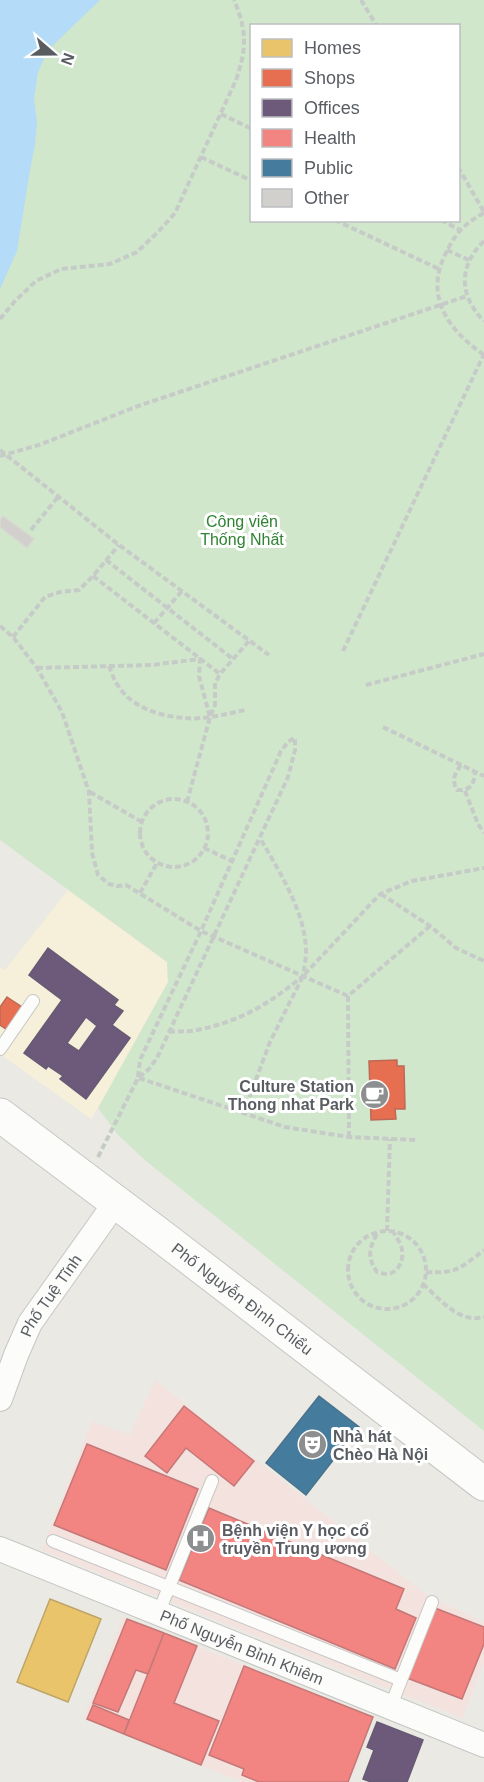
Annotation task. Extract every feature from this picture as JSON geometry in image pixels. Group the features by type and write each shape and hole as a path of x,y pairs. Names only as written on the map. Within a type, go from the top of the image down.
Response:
{"street":[{"name":"Phố Nguyễn Đình Chiểu","path":"0,1115 484,1484"},
{"name":"Phố Tuệ Tĩnh","path":"0,1399 8,1350 30,1323 116,1202"},
{"name":"Phố Nguyễn Bỉnh Khiêm","path":"0,1549 484,1745"}],"lane":[{"path":"0,1049 33,1000"},
{"path":"158,1614 212,1481"},
{"path":"53,1541 401,1680"},
{"path":"390,1708 432,1602"}],"path":[{"path":"0,319 36,280 61,269 110,264 137,252 175,213 244,58 244,32 234,0"},
{"path":"362,0 376,24"},
{"path":"221,114 250,128"},
{"path":"201,157 250,180"},
{"path":"343,651 484,354 456,331 436,291 438,268 450,243 467,223 484,212 460,169"},
{"path":"339,222 438,268"},
{"path":"445,222 460,230"},
{"path":"484,241 469,261 465,278 467,296 473,309 484,321"},
{"path":"447,250 469,261"},
{"path":"0,456 39,445 138,406 467,296"},
{"path":"0,450 119,545 269,655"},
{"path":"31,530 58,497"},
{"path":"14,638 45,597 60,592 79,590 119,545"},
{"path":"106,560 233,659"},
{"path":"93,576 220,674"},
{"path":"154,623 182,591"},
{"path":"0,626 14,638 37,668 62,712 89,792 92,853 98,875 109,884 126,885 201,931 348,996"},
{"path":"187,802 215,705 215,683 249,640"},
{"path":"366,685 484,654"},
{"path":"37,668 151,665 200,658"},
{"path":"200,658 199,676 210,717"},
{"path":"109,666 118,686 130,699 148,711 185,718 210,717 245,711"},
{"path":"383,727 484,776"},
{"path":"76,1171 93,1166 138,1078 140,1060 201,931 280,751 295,737 295,750 288,777 157,1058 138,1078"},
{"path":"461,765 454,777 453,784 457,790 470,788 474,782 475,772"},
{"path":"465,790 478,824 484,833"},
{"path":"89,792 142,822"},
{"path":"165,800 187,802 203,816 207,827 204,848 189,864 167,867 157,863 149,858 140,841 142,822 147,812 165,800"},
{"path":"243,1114 270,1042 303,976 306,952 304,930 288,888 260,837"},
{"path":"204,848 232,861"},
{"path":"140,893 157,863"},
{"path":"169,1032 201,1030 244,1016 275,999 303,976 380,894 412,881 484,868"},
{"path":"380,894 430,926 456,948 484,962"},
{"path":"349,1137 348,996 430,926"},
{"path":"138,1078 285,1127 349,1137 417,1140"},
{"path":"387,1231 390,1139"},
{"path":"378,1233 371,1244 369,1255 377,1272 387,1274 395,1271 401,1264 403,1256 394,1232"},
{"path":"394,1232 410,1239 419,1248 425,1259 426,1272 417,1295 408,1304 396,1309 383,1310 359,1299 348,1275 348,1262 353,1250 362,1240 378,1233 394,1232"},
{"path":"426,1272 445,1273 461,1268 484,1250"},
{"path":"423,1284 450,1309 465,1317 484,1317"}],"shaded area":[{"path":"68,890 167,962 168,982 91,1119 0,1054 0,967 5,970"},
{"name":"Bệnh viện Y học cổ truyền Trung ương","path":"155,1380 429,1597 484,1622 484,1662 462,1718 42,1550 92,1421 130,1435"},
{"path":"123,1617 373,1717 348,1782 243,1782 83,1719"}],"green space":[{"name":"Công viên Thống Nhất","path":"0,0 484,0 484,1431 146,1161 118,1135 98,1108 168,982 167,962 0,840"}],"water":[{"path":"0,0 100,0 48,50 38,72 34,98 37,123 35,145 17,251 0,289"}],"building: Homes":[{"path":"50,1599 101,1619 68,1702 17,1682"}],"building: Shops":[{"path":"7,997 25,1009 9,1031 0,1025 0,1007"},
{"path":"397,1060 397,1066 404,1066 405,1109 395,1109 396,1119 371,1120 369,1061"}],"building: Offices":[{"path":"48,948 118,1000 114,1005 123,1011 112,1025 130,1038 86,1099 60,1079 63,1076 48,1066 46,1069 24,1053 62,1000 29,975","holes":["86,1017 97,1026 79,1051 67,1043"]},
{"path":"377,1722 423,1740 407,1782 371,1782 363,1779 374,1750 367,1747"}],"building: Health":[{"path":"184,1406 254,1461 234,1486 186,1448 167,1473 145,1456"},
{"path":"87,1444 198,1489 166,1570 54,1525"},
{"path":"209,1508 404,1589 396,1609 416,1618 395,1669 179,1580"},
{"path":"435,1608 484,1627 484,1644 462,1699 407,1678"},
{"path":"127,1619 164,1633 148,1674 136,1670 118,1712 93,1703"},
{"path":"164,1633 197,1646 174,1703 219,1721 201,1765 124,1734"},
{"path":"244,1666 373,1717 348,1782 259,1782 242,1775 244,1769 209,1755"},
{"path":"93,1705 129,1720 124,1734 87,1719"}],"building: Public":[{"name":"Nhà hát Chèo Hà Nội","path":"319,1396 359,1427 306,1495 266,1463"}],"building: Other":[{"path":"3,516 34,539 27,548 0,527 0,520"}],"place":[{"name":"Culture Station Thong nhat Park","path":"375,1095"},
{"name":"Nhà hát Chèo Hà Nội","path":"312,1445"},
{"name":"Bệnh viện Y học cổ truyền Trung ương","path":"201,1539"}]}
